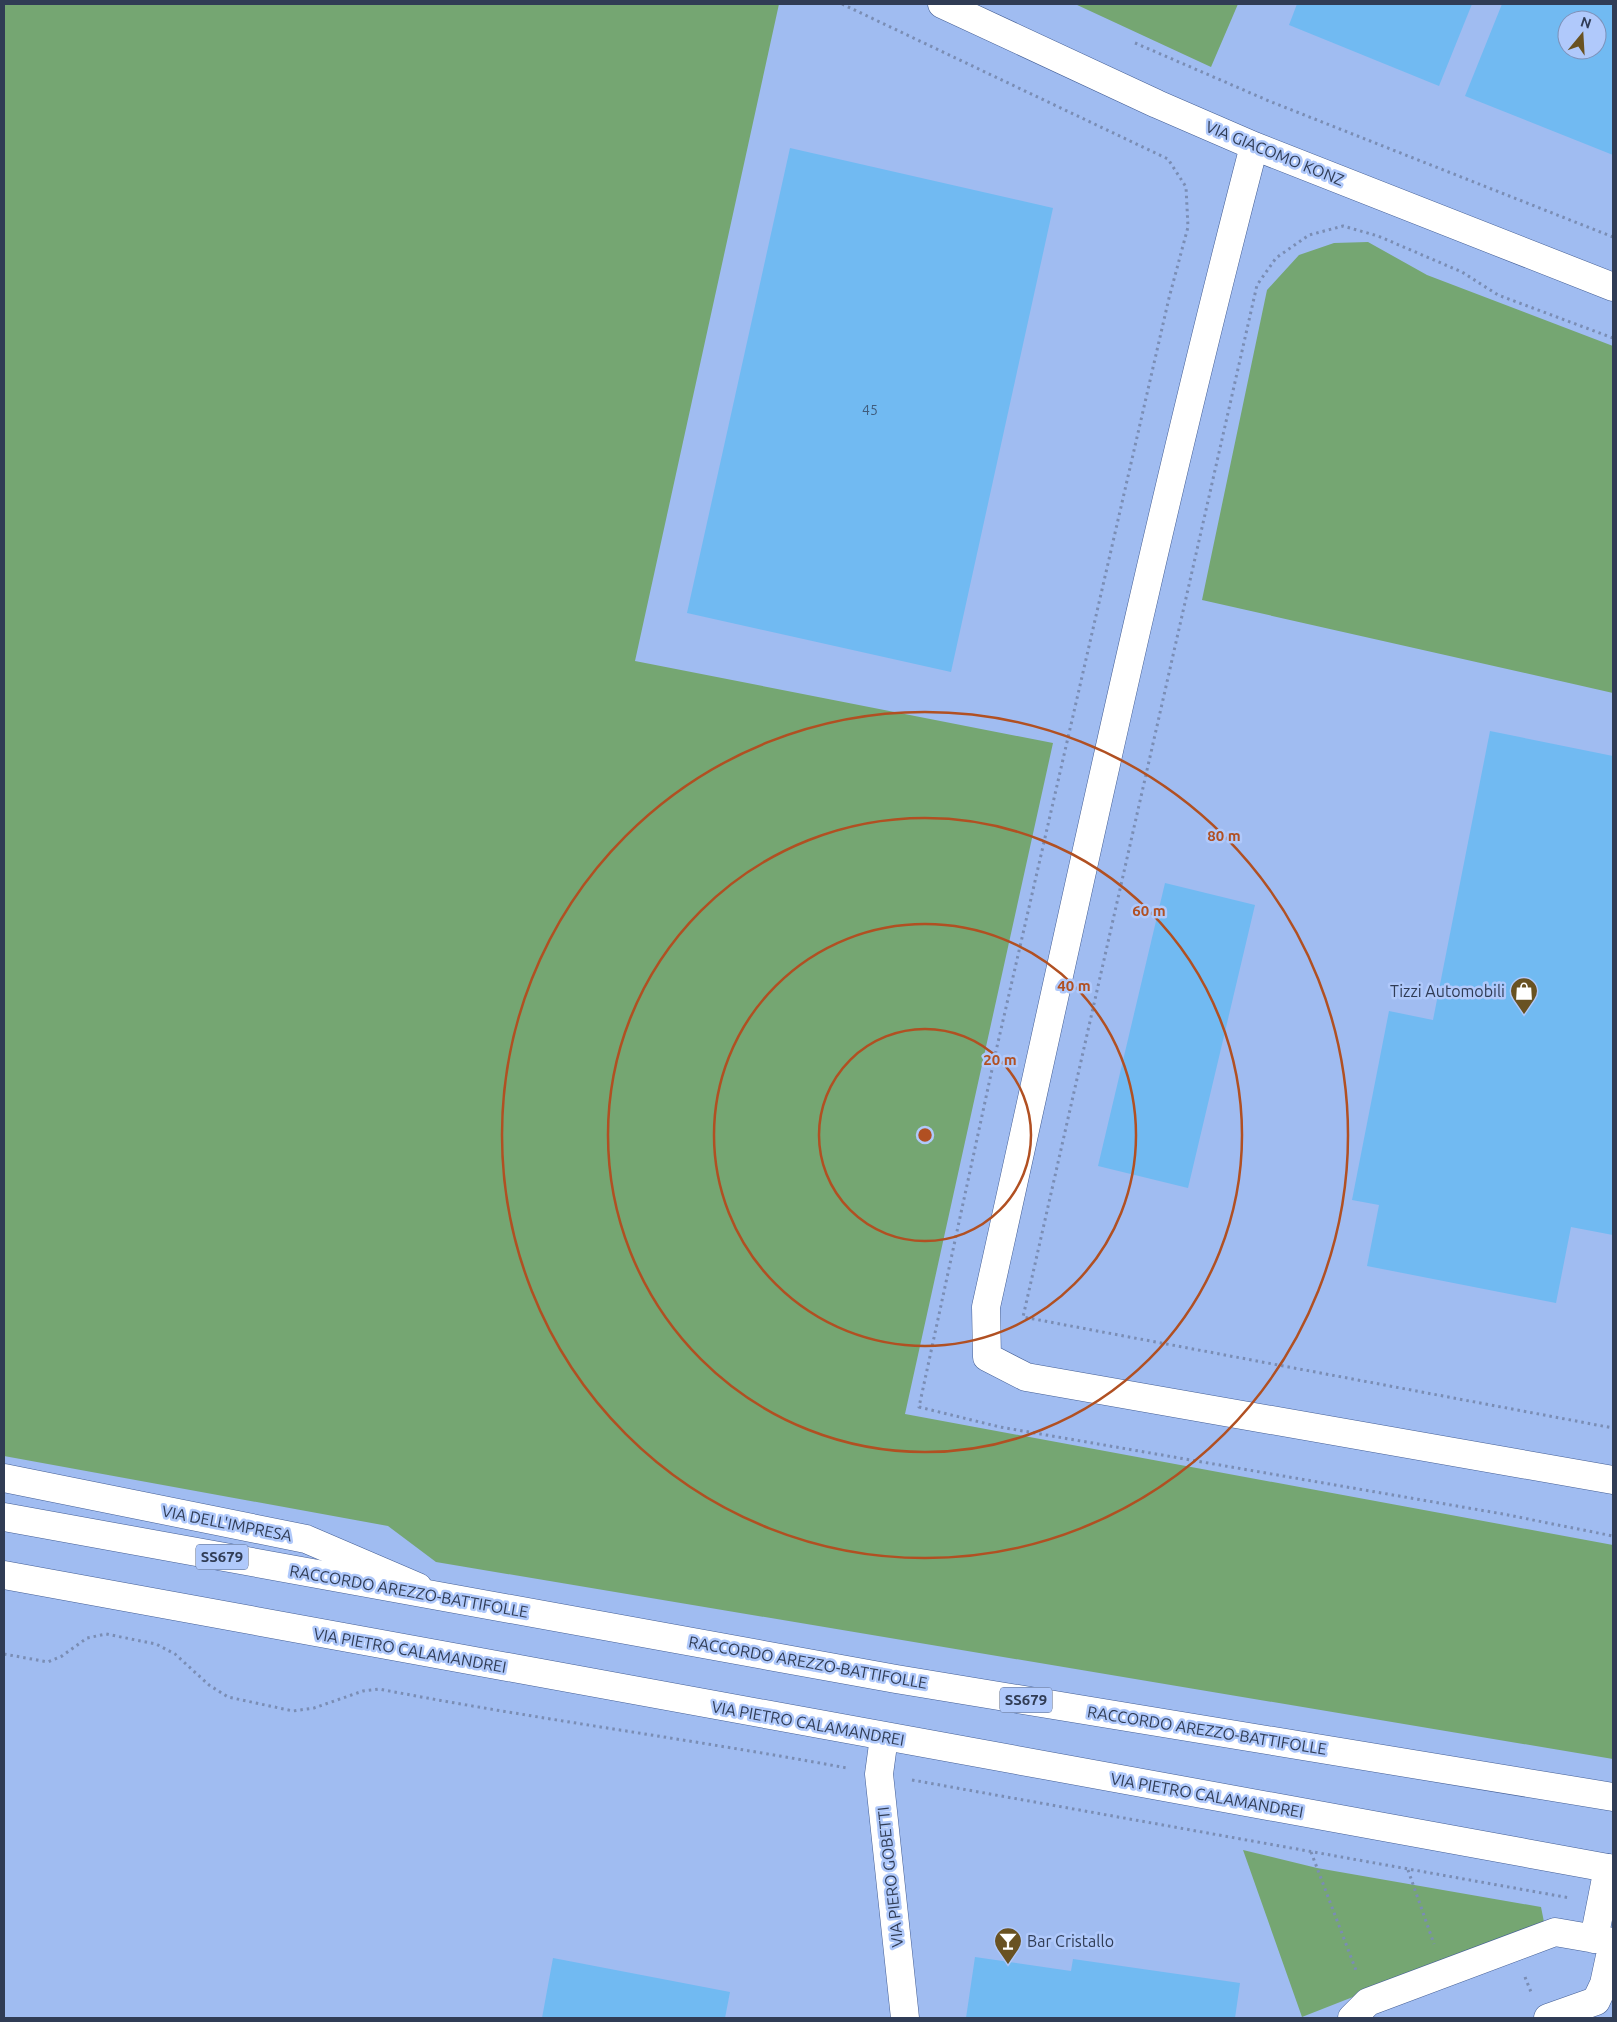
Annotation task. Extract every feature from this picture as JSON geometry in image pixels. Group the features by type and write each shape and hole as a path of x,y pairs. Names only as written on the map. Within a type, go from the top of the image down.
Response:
{"street":[{"name":"VIA GIACOMO KONZ","path":"942,4 1157,104 1254,146 1613,287"},
{"path":"1254,146 1212,310 1124,686 986,1307 987,1357 1026,1377 1613,1480"},
{"name":"VIA DELL'IMPRESA","path":"4,1478 306,1539 440,1596"},
{"name":"RACCORDO AREZZO-BATTIFOLLE","path":"4,1517 896,1679 1613,1797"},
{"name":"VIA PIETRO CALAMANDREI","path":"4,1576 1611,1868"},
{"name":"VIA PIERO GOBETTI","path":"884,1736 879,1774 904,2018"},
{"path":"1541,2009 1596,2000 1604,1984 1607,1941 1601,1904 1611,1868"},
{"path":"1360,2010 1444,1973 1555,1932 1607,1941"}],"path":[{"path":"1135,43 1269,101 1613,237"},
{"path":"1613,338 1498,295 1462,272 1378,236 1343,226 1309,235 1276,258 1257,285 1024,1317 1613,1428"},
{"path":"4,1654 48,1662 62,1656 87,1638 106,1634 156,1644 175,1654 209,1686 228,1697 293,1711 314,1708 363,1691 379,1690 633,1733 779,1755 1601,1904"},
{"path":"1311,1852 1360,2010"},
{"path":"1408,1869 1444,1973"},
{"path":"1513,1948 1541,2009"}],"shaded area":[{"path":"4,4 1613,4 1613,2018 4,2018"}],"green space":[{"path":"4,4 779,4 635,661 1053,743 905,1414 1613,1545 1613,1759 436,1562 388,1526 4,1456"},
{"path":"1075,4 1238,4 1211,67"},
{"path":"1368,242 1427,275 1613,346 1613,693 1202,600 1267,290 1299,255 1334,243"},
{"path":"1243,1850 1317,1868 1541,1907 1544,1922 1302,2017"}],"building":[{"path":"1297,4 1472,4 1439,86 1289,25"},
{"path":"1502,4 1613,4 1613,155 1465,96"},
{"path":"790,148 1053,208 951,672 687,613"},
{"name":"Tizzi Automobili","path":"1490,731 1613,756 1613,1235 1571,1227 1556,1303 1367,1266 1379,1205 1352,1200 1389,1011 1433,1020"},
{"path":"1165,883 1255,905 1188,1188 1098,1166"},
{"path":"975,1957 1071,1971 1073,1959 1240,1983 1235,2018 966,2018"},
{"path":"553,1958 730,1992 725,2018 542,2018"}],"place":[{"name":"Tizzi Automobili","path":"1524,1015"},
{"name":"Bar Cristallo","path":"1008,1965"}]}
